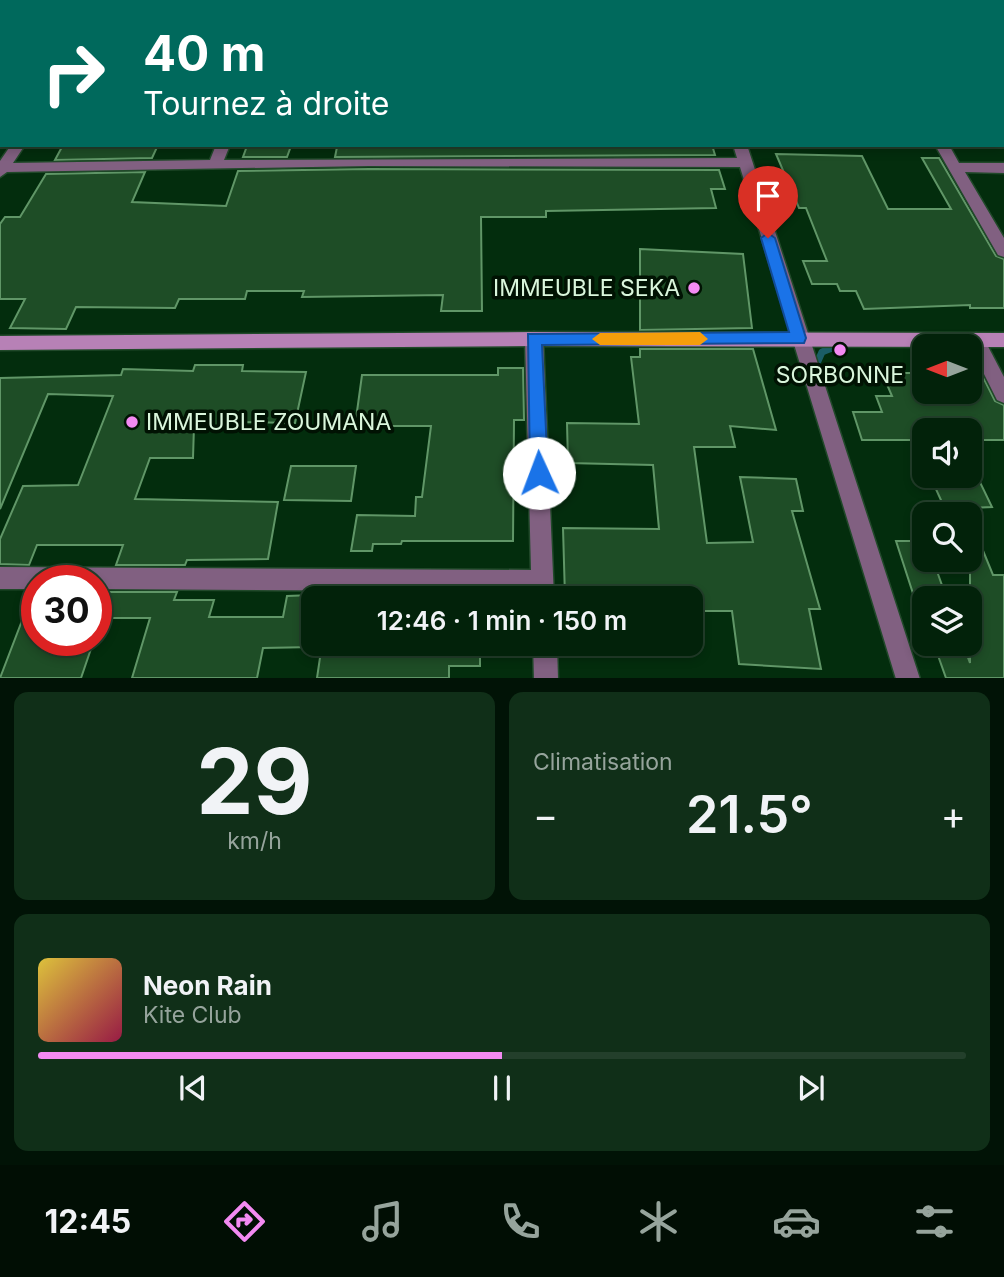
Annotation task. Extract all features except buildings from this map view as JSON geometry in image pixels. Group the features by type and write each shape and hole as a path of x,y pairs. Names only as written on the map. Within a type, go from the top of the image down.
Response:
{"street":[{"path":"1,169 17,147"},
{"path":"215,166 222,147"},
{"path":"369,162 372,147"},
{"path":"524,147 525,162"},
{"path":"741,147 798,338 908,678"},
{"path":"943,147 1004,251"},
{"path":"1,169 369,162 745,163"},
{"path":"954,167 1004,167"},
{"path":"534,339 543,586"},
{"path":"0,343 912,339"},
{"path":"982,340 1004,340"},
{"path":"982,352 1004,395"},
{"path":"0,578 362,586"},
{"path":"545,656 546,678"}],"waterway":[{"path":"818,361 822,352 832,348"}],"slow traffic":[{"path":"600,339 700,339"}],"place":[{"name":"IMMEUBLE SEKA","path":"694,288"},
{"name":"SORBONNE","path":"840,350"},
{"name":"IMMEUBLE ZOUMANA","path":"132,422"}],"route":[{"path":"539,473 534,339 798,338 768,238"}]}
